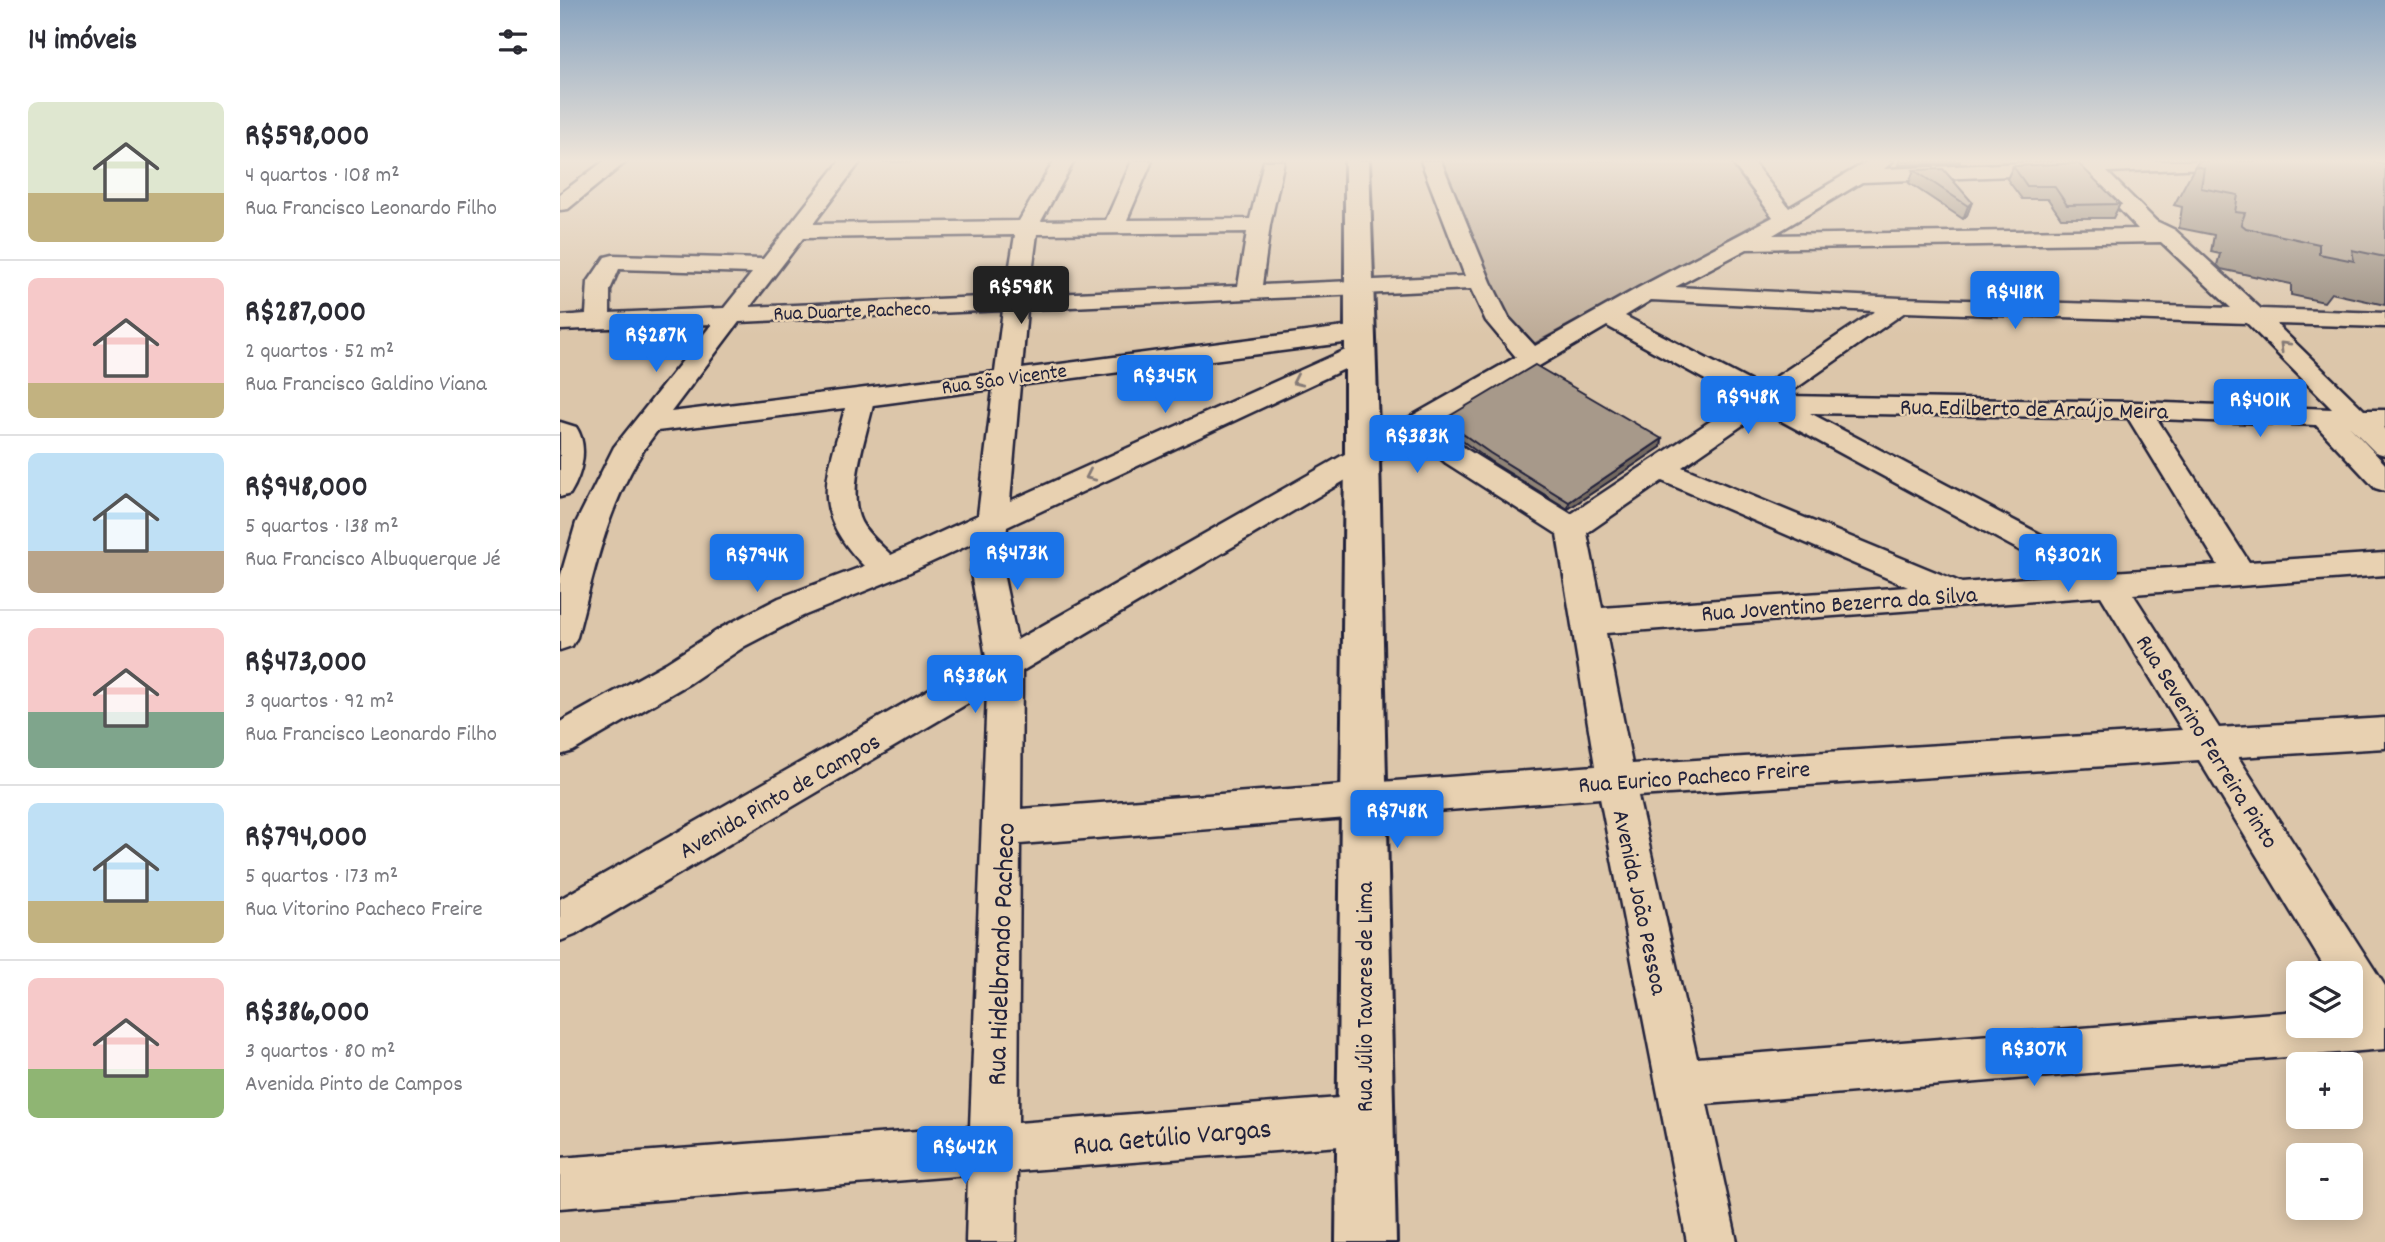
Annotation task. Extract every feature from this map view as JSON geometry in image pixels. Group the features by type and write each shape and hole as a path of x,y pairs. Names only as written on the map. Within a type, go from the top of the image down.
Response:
{"main road":[{"name":"Rua Júlio Tavares de Lima","path":"1357,219 1359,343 1373,451 1363,800 1366,1242"}],"street":[{"path":"560,637 591,523 624,454 806,219"},
{"path":"1027,228 1032,219"},
{"path":"1114,226 1117,219"},
{"path":"1249,292 1260,219"},
{"path":"1454,219 1479,282 1506,333 1532,359"},
{"name":"Avenida Pinto de Campos","path":"560,921 1646,293 1786,219"},
{"path":"2142,219 2225,315 2385,481"},
{"path":"796,231 1259,225"},
{"name":"Rua Hidelbrando Pacheco","path":"991,1242 1005,665 987,573 1016,303 1027,228"},
{"path":"1741,242 2155,232 2253,315 2385,446"},
{"path":"599,321 596,308 598,285 613,262 769,266"},
{"name":"Rua Duarte Pacheco","path":"560,323 1479,282"},
{"path":"1646,293 1900,305 2385,320"},
{"path":"1418,425 1457,456 1571,529 1763,402 1900,305"},
{"name":"Rua Severino Ferreira Pinto","path":"1607,316 1763,402 2111,586 2385,1026"},
{"path":"560,740 667,680 733,637 791,607 886,570 991,522 1359,343"},
{"name":"Rua São Vicente","path":"649,422 861,398 1008,377 1359,343"},
{"path":"861,398 841,494 842,512 848,527 886,570"},
{"name":"Rua Edilberto de Araújo Meira","path":"1763,402 2137,410 2385,419"},
{"path":"2137,410 2241,575"},
{"path":"560,487 570,444 562,433"},
{"path":"1373,451 1457,456"},
{"path":"1659,469 1957,594"},
{"name":"Avenida João Pessoa","path":"1571,529 1616,781 1712,1242"},
{"name":"Rua Joventino Bezerra da Silva","path":"1587,622 2385,564"},
{"name":"Rua Eurico Pacheco Freire","path":"1003,828 1616,781 2385,733"},
{"path":"1678,1083 2385,1026"},
{"name":"Rua Getúlio Vargas","path":"560,1183 1365,1120"}],"shaded area":[{"path":"1463,219 1765,219 1530,346 1509,328"}],"building":[{"path":"2243,219 2385,219 2385,257 2352,250 2354,261 2319,254 2319,244 2246,228 2241,224"},
{"path":"1535,365 1662,439 1569,502 1443,420"}]}
